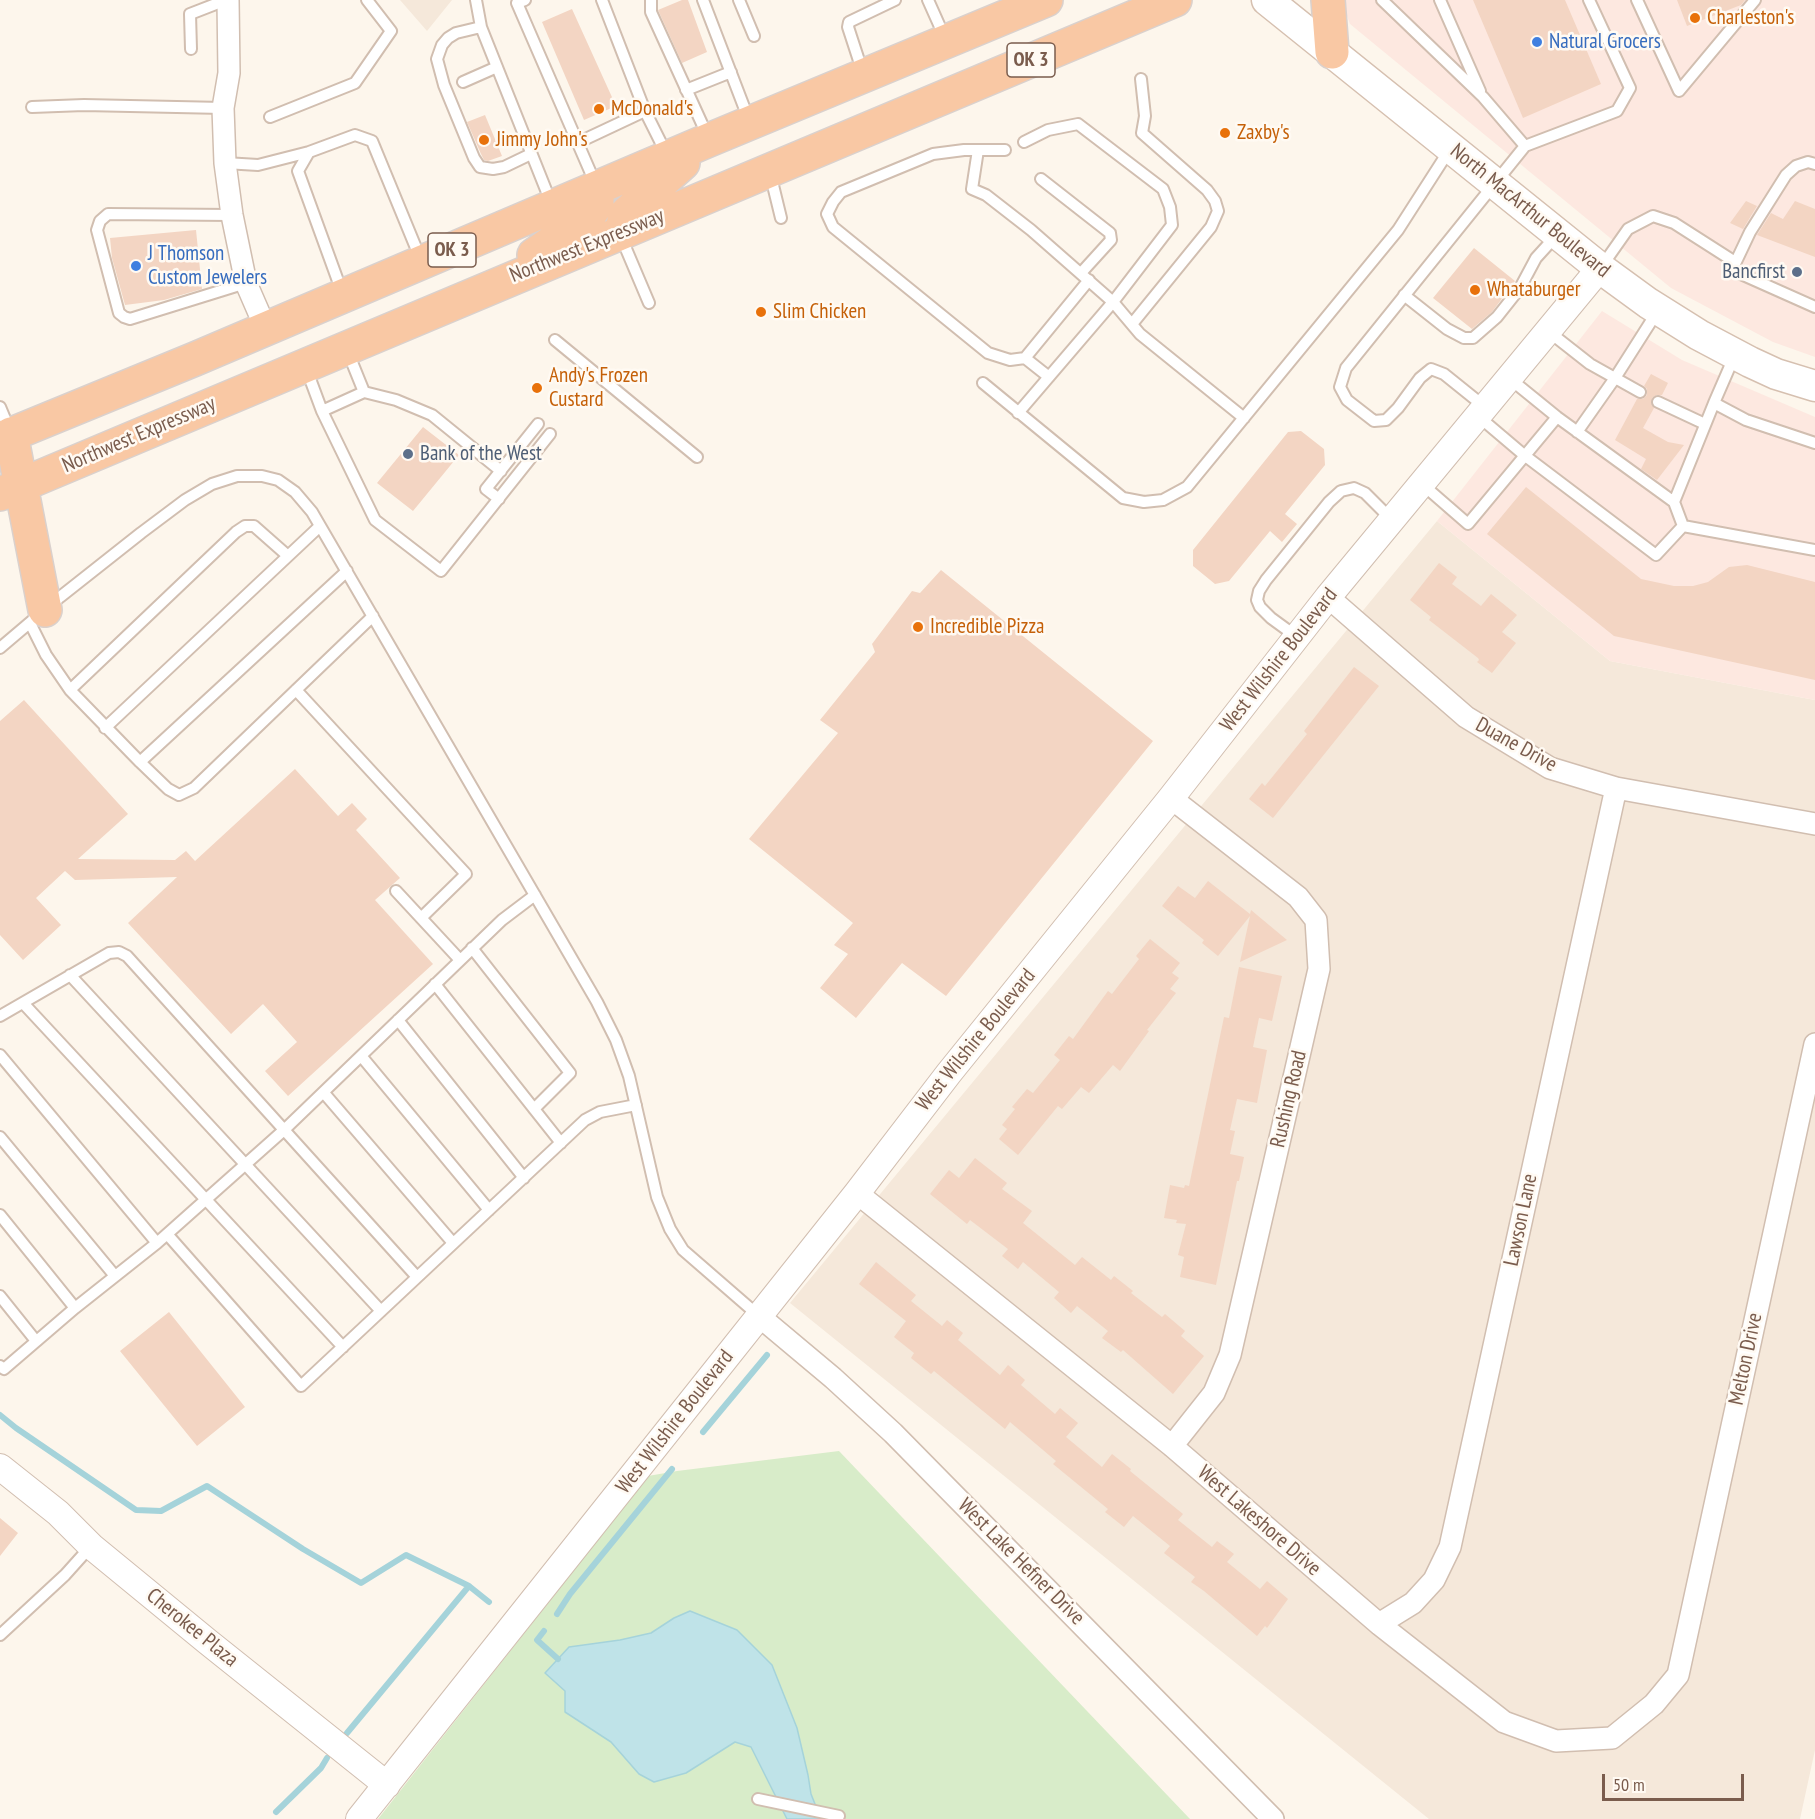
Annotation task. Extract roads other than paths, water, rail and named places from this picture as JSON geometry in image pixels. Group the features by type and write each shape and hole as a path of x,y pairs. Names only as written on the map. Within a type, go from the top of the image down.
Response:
{"highway":[{"name":"Northwest Expressway","path":"10,489 1175,0"},
{"path":"1328,0 1332,52"},
{"name":"OK 3","path":"4,427 266,329 709,140 1043,1"},
{"path":"620,233 627,213 709,140"},
{"path":"494,285 574,226 585,221 597,204 597,189"},
{"path":"4,427 10,489 45,610"},
{"path":"45,610 41,503 43,488 54,471"}],"main road":[{"name":"North MacArthur Boulevard","path":"1267,0 1600,268 1658,309 1735,354 1776,374 1815,386"}],"street":[{"path":"227,0 229,73 223,108 225,163 232,215 246,283 266,329"},
{"name":"West Wilshire Boulevard","path":"359,1819 857,1193 949,1073 1171,798 1328,597 1600,268"},
{"name":"Duane Drive","path":"1328,597 1466,717 1550,768 1616,788 1815,824"},
{"name":"Lawson Lane","path":"1379,1624 1413,1603 1434,1580 1450,1547 1616,788"},
{"name":"Rushing Road","path":"1171,798 1298,897 1316,920 1319,969 1230,1355 1214,1393 1172,1446"},
{"name":"Melton Drive","path":"1678,1675 1815,1044"},
{"name":"West Lakeshore Drive","path":"857,1193 1172,1446 1379,1624 1504,1722 1556,1741 1612,1738 1654,1704 1678,1675"},
{"name":"West Lake Hefner Drive","path":"759,1316 833,1378 893,1433 1273,1819"},
{"name":"Cherokee Plaza","path":"0,1467 58,1513 91,1546 387,1785"}],"lane":[{"path":"191,49 190,14 227,0"},
{"path":"270,117 356,83 392,31 367,0"},
{"path":"476,0 481,27 553,208"},
{"path":"525,0 517,3 597,189"},
{"path":"602,0 645,111 669,158"},
{"path":"651,0 651,12 709,140"},
{"path":"703,0 750,123"},
{"path":"739,0 754,36"},
{"path":"864,76 848,27 849,22 895,0"},
{"path":"928,0 946,42"},
{"path":"1382,0 1483,97 1525,146"},
{"path":"1440,0 1483,97"},
{"path":"1589,0 1630,88 1617,111 1525,146 1346,368 1340,387 1347,400 1374,421 1386,420 1420,378 1431,369 1444,374 1524,455 1656,555 1683,526"},
{"path":"1637,0 1679,91 1755,0"},
{"path":"481,27 456,33 442,45 436,59 444,85 474,158 480,167 493,169 504,167 531,154"},
{"path":"463,82 497,67"},
{"path":"686,90 731,72"},
{"path":"1132,324 1211,227 1218,211 1215,201 1207,190 1142,133 1144,116 1141,79"},
{"path":"32,107 84,105 223,108"},
{"path":"577,143 645,111"},
{"path":"1018,413 1113,302 1172,225 1170,207 1163,189 1078,124 1048,130 1024,141"},
{"path":"225,163 258,165 309,152 355,135 372,141 423,263"},
{"path":"983,383 1123,498 1144,502 1163,500 1188,487 1398,230 1451,147"},
{"path":"1005,150 964,150 933,154 841,192 832,202 827,214 833,227 988,353 1010,360 1025,358 1050,377"},
{"path":"978,150 972,189 986,195 1031,230 1113,302 1140,334 1244,418"},
{"path":"309,152 298,171 344,296"},
{"path":"1815,164 1808,162 1796,166 1786,175 1750,232 1731,270 1815,307"},
{"path":"770,170 781,218"},
{"path":"1025,358 1111,240 1110,233 1041,179"},
{"path":"232,215 108,214 100,221 97,230 119,313 130,319 246,283"},
{"path":"1600,268 1628,229 1653,216 1674,224 1735,262"},
{"path":"620,233 649,303"},
{"path":"1404,295 1447,329 1464,338 1473,338 1497,316 1520,288 1536,258 1558,234"},
{"path":"1577,432 1615,378 1658,309"},
{"path":"1548,331 1590,364 1640,392"},
{"path":"555,340 697,457"},
{"path":"346,347 364,392"},
{"path":"1674,502 1735,354"},
{"path":"305,365 322,411 375,520 441,571 550,434"},
{"path":"1509,378 1557,417 1674,502 1683,526"},
{"path":"322,411 364,392 396,400 432,415 501,471"},
{"path":"1658,402 1705,424"},
{"path":"1714,403 1746,420 1815,443"},
{"path":"1422,484 1468,524 1557,417"},
{"path":"499,499 486,489 538,424"},
{"path":"0,648 141,533 185,500 212,484 237,476 261,476 279,480 295,492 312,512 597,1002 616,1040 629,1076 657,1197 670,1229 682,1250 759,1316"},
{"path":"1297,637 1260,607 1257,600 1259,591 1329,502 1341,491 1354,488 1365,493 1392,520"},
{"path":"70,690 227,540 245,526 254,526 288,556"},
{"path":"105,728 320,526"},
{"path":"1683,526 1815,550"},
{"path":"140,762 346,571"},
{"path":"45,610 46,655 70,690 105,728 168,789 179,795 194,788 373,616"},
{"path":"296,690 466,874 421,918"},
{"path":"396,891 460,960"},
{"path":"0,1366 4,1369 75,1308 157,1243 324,1093 502,920 535,895"},
{"path":"472,948 570,1073 534,1109"},
{"path":"0,1016 109,952 119,952 127,956 417,1277"},
{"path":"70,975 381,1311"},
{"path":"435,984 561,1143"},
{"path":"23,1003 343,1347"},
{"path":"398,1020 524,1178"},
{"path":"0,1055 157,1243"},
{"path":"362,1057 489,1210"},
{"path":"324,1093 453,1243"},
{"path":"167,1234 301,1386 585,1120 600,1112 636,1105"},
{"path":"0,1137 115,1276"},
{"path":"0,1215 75,1308"},
{"path":"0,1296 36,1341"},
{"path":"0,1635 65,1575 91,1546"},
{"path":"758,1799 839,1816"}],"water":[{"path":"690,1611 737,1630 772,1665 797,1728 811,1794 821,1819 787,1819 751,1747 735,1742 686,1773 654,1782 639,1774 611,1742 565,1712 565,1691 545,1673 569,1647 651,1633"}],"waterway":[{"path":"703,1432 767,1355"},
{"path":"0,1415 136,1510 161,1511 207,1486 303,1549 361,1583 406,1555 469,1586"},
{"path":"557,1614 570,1594 672,1469"},
{"path":"347,1733 469,1586 489,1602"},
{"path":"544,1631 537,1640 558,1659"},
{"path":"276,1812 321,1768 327,1758"}],"place":[{"name":"Charleston's","path":"1695,18"},
{"name":"Natural Grocers","path":"1537,42"},
{"name":"McDonald's","path":"599,109"},
{"name":"Zaxby's","path":"1225,133"},
{"name":"Jimmy John's","path":"484,140"},
{"name":"J Thomson Custom Jewelers","path":"136,266"},
{"name":"Bancfirst","path":"1797,272"},
{"name":"Whataburger","path":"1475,290"},
{"name":"Slim Chicken","path":"761,312"},
{"name":"Andy's Frozen Custard","path":"537,388"},
{"name":"Bank of the West","path":"408,454"},
{"name":"Incredible Pizza","path":"918,627"}]}
